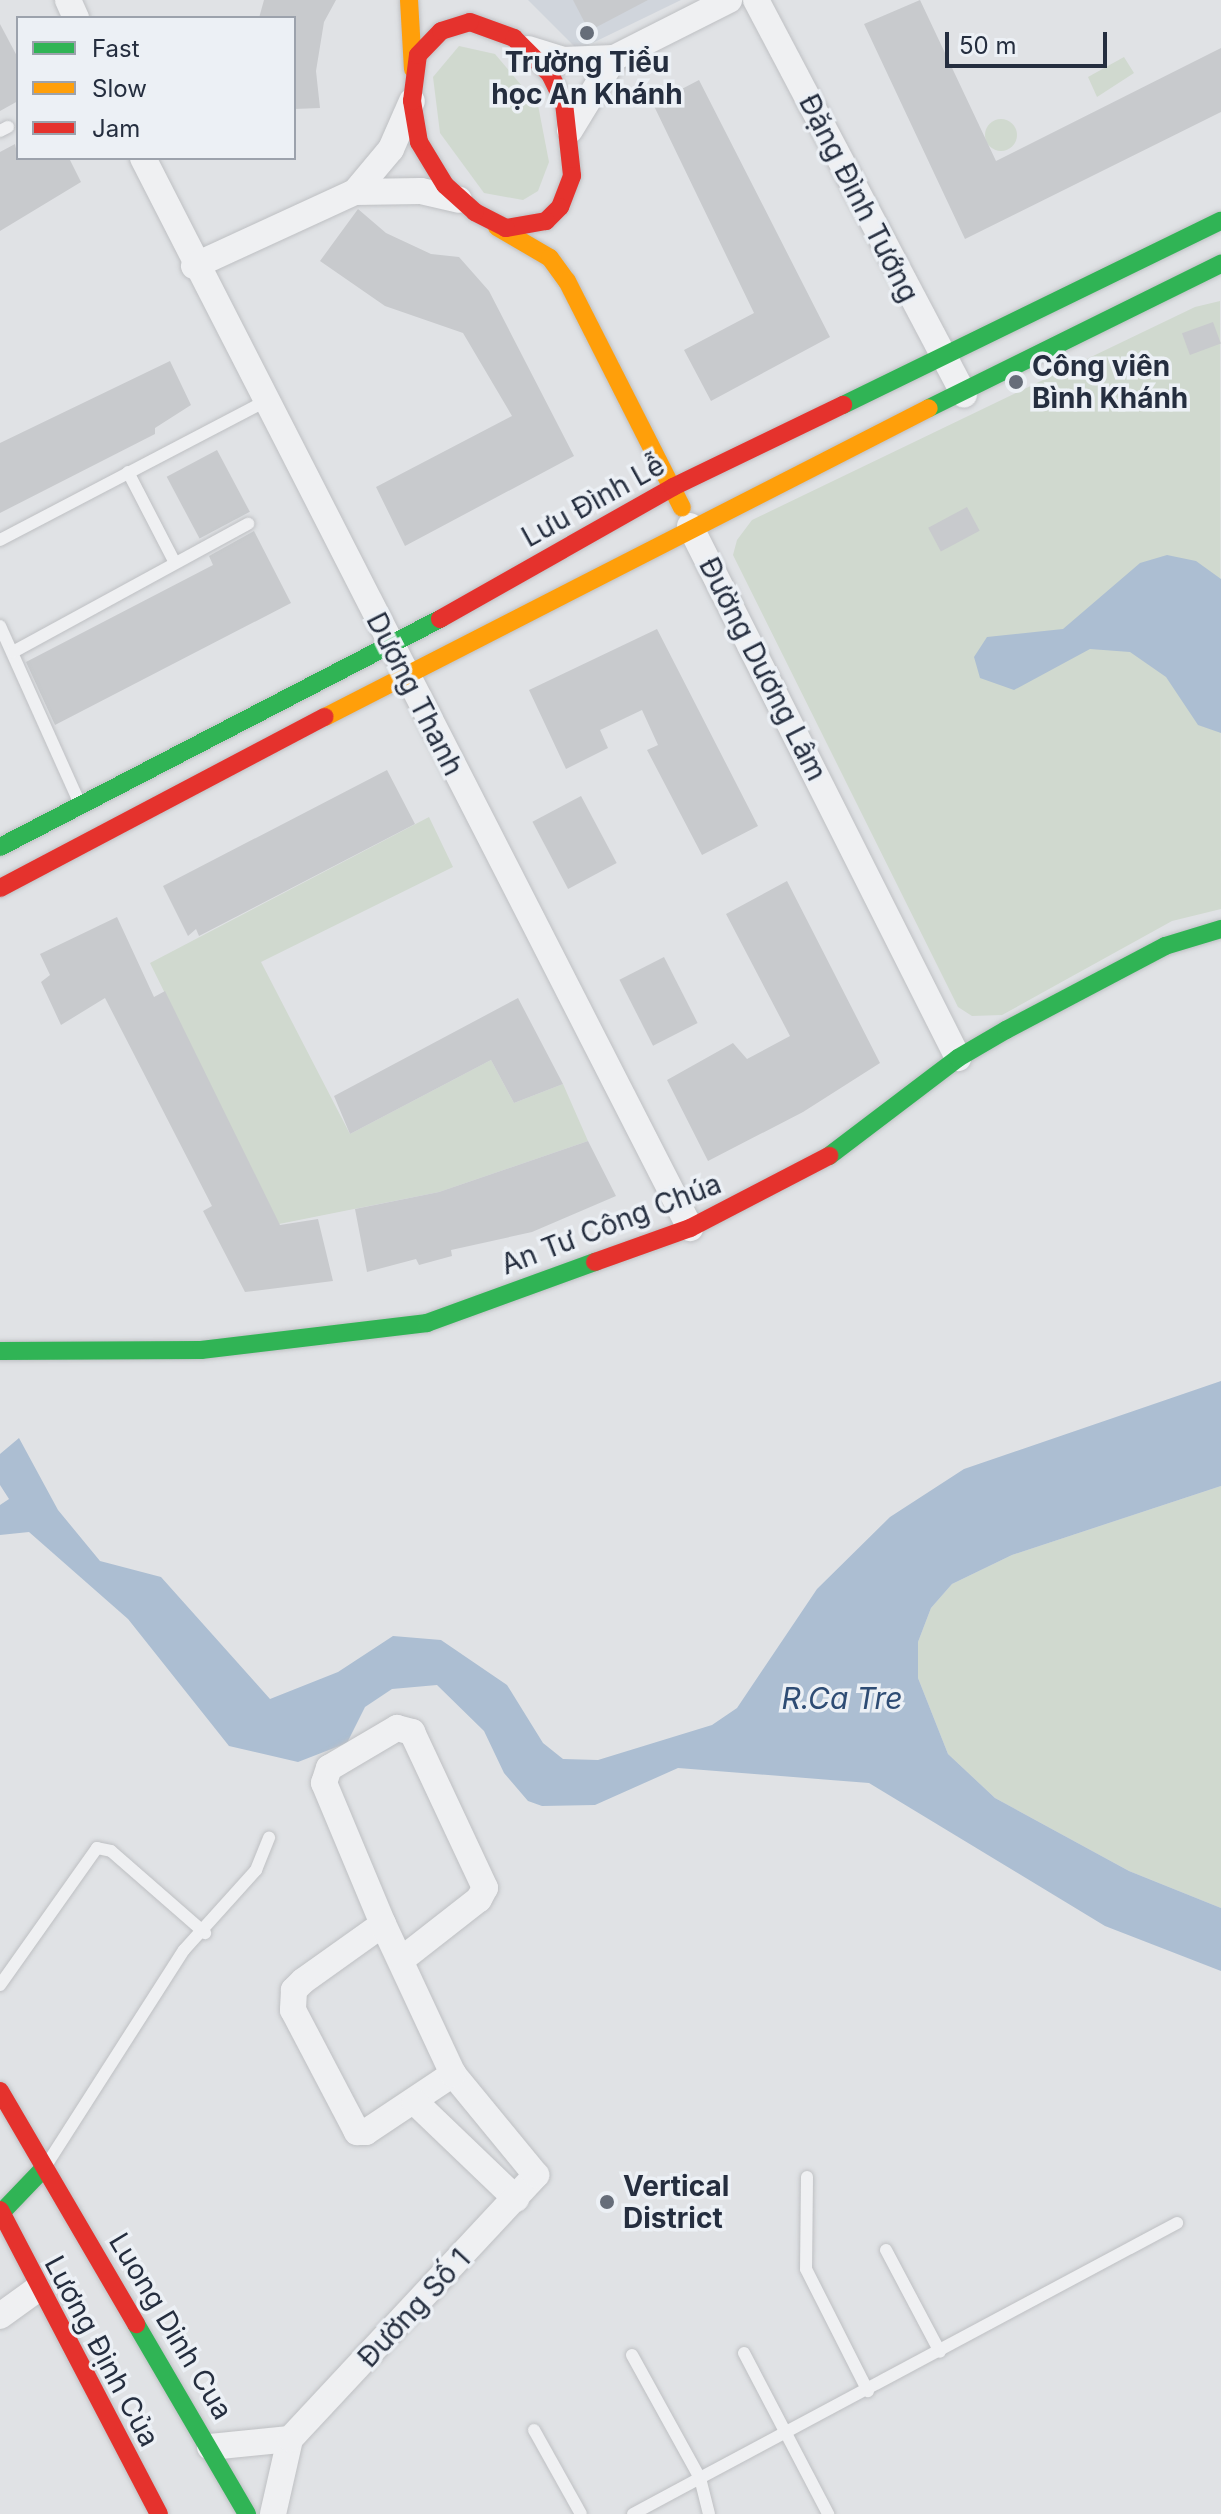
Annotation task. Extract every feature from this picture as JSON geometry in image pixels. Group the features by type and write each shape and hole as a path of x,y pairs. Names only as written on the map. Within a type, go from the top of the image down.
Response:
{"street":[{"path":"409,0 412,101 431,167 459,200 490,221 519,228 546,221 560,207 572,176"},
{"path":"524,48 563,60 614,58 729,0"},
{"name":"Đặng Đình Tướng","path":"756,0 942,361 964,395"},
{"path":"460,6 524,48 550,74 570,130 570,223"},
{"path":"413,69 430,39 454,25 500,30"},
{"path":"570,130 614,58"},
{"path":"355,192 391,149 412,101"},
{"name":"Dương Thanh","path":"144,160 194,266 690,1228"},
{"path":"194,266 355,192 410,190 459,200"},
{"name":"Đường Dương Lâm","path":"490,221 550,258 567,281 958,1058"},
{"name":"Lưu Đình Lễ","path":"0,847 391,647 673,487 942,361 1221,221"},
{"path":"567,281 569,250"},
{"path":"0,888 406,680 690,526 964,395 1221,264"},
{"name":"An Tư Công Chúa","path":"0,1351 201,1350 427,1323 690,1228 832,1154 958,1058 1165,946 1221,929"},
{"path":"383,1924 294,1990 293,2010 351,2127 366,2132 453,2074 383,1924 323,1779 329,1768 397,1728 412,1732 485,1888 479,1899 401,1960"},
{"name":"Đường Số 1","path":"290,2439 536,2175 453,2074"},
{"path":"0,2091 44,2168 1,2212"},
{"path":"415,2102 516,2199"},
{"name":"Luong Dinh Cua","path":"44,2168 247,2514"},
{"name":"Lương Định Của","path":"1,2212 36,2290 129,2465 159,2514"},
{"path":"0,2316 36,2290"},
{"path":"210,2447 290,2439 273,2514"},
{"path":"128,2504 129,2465"}],"lane":[{"path":"0,540 264,402"},
{"path":"128,472 174,561"},
{"path":"13,652 174,561 248,524"},
{"path":"0,626 80,805"},
{"path":"44,2168 184,1950 205,1933 256,1870 269,1838"},
{"path":"0,1985 97,1848 111,1851 205,1933"},
{"path":"807,2177 806,2269 868,2391"},
{"path":"633,2514 789,2434 1177,2223"},
{"path":"886,2250 940,2352"},
{"path":"744,2353 789,2434 828,2514"},
{"path":"632,2355 700,2478 709,2514"},
{"path":"534,2430 581,2514"}],"shaded area":[{"name":"Trường Tiểu học An Khánh","path":"528,0 681,0 578,50"},
{"path":"459,46 495,54 538,105 549,162 538,191 523,200 484,193 440,133 433,77"},
{"path":"1124,57 1134,73 1097,97 1088,77"},
{"path":"1001,119 1012,124 1017,135 1012,146 1001,151 990,146 985,135 990,124"},
{"path":"1220,301 1221,909 1172,921 1002,1015 972,1016 958,1007 733,555 737,540 752,520 1195,307"},
{"path":"429,817 453,867 261,962 350,1134 491,1060 514,1103 563,1084 588,1141 439,1192 279,1224 150,963"},
{"path":"1221,1486 1221,1908 1129,1871 995,1798 948,1754 918,1678 918,1642 931,1608 952,1584 1012,1555"}],"water":[{"path":"1167,555 1196,561 1221,579 1221,733 1198,725 1166,677 1130,652 1090,649 1014,690 980,678 974,657 987,637 1063,629 1140,563"},
{"name":"R.Ca Tre","path":"1221,1381 1221,1486 1012,1555 952,1584 931,1608 918,1642 918,1678 948,1754 995,1798 1129,1871 1221,1908 1221,1971 1105,1926 869,1783 678,1768 595,1805 542,1806 528,1801 504,1773 484,1731 437,1685 392,1689 365,1707 347,1743 298,1762 229,1746 128,1619 29,1532 0,1535 0,1505 9,1499 0,1485 0,1454 19,1438 58,1510 100,1561 161,1577 270,1699 338,1672 393,1636 441,1640 507,1685 543,1743 563,1759 598,1760 712,1725 737,1708 817,1589 890,1517 964,1469"}],"building":[{"path":"264,0 336,0 324,22 316,71 320,108 296,109 296,16 260,16"},
{"path":"573,0 648,0 589,31"},
{"path":"920,0 996,161 1221,48 1221,112 965,239 864,24"},
{"path":"0,24 16,54 16,102 0,111"},
{"path":"699,80 830,337 711,401 684,350 754,313 653,104"},
{"path":"15,144 16,160 70,160 81,182 0,231 0,152"},
{"path":"358,209 386,233 431,254 459,257 489,291 574,456 405,546 376,487 512,416 463,333 385,306 320,261"},
{"path":"1213,322 1221,344 1190,355 1182,333"},
{"path":"170,361 191,405 155,428 155,434 0,513 0,443"},
{"path":"217,450 250,512 200,539 167,477"},
{"path":"967,507 980,531 941,551 928,528"},
{"path":"254,531 291,603 55,725 26,662 213,565 209,556"},
{"path":"657,629 758,826 702,855 647,750 658,745 642,710 600,730 608,748 566,769 529,690"},
{"path":"387,770 415,824 199,936 196,929 188,936 163,886"},
{"path":"581,796 617,863 568,889 532,822"},
{"path":"787,881 880,1063 803,1112 708,1161 667,1080 733,1043 747,1059 790,1036 726,914"},
{"path":"117,917 154,997 165,991 280,1225 318,1219 333,1281 245,1292 203,1211 212,1206 105,998 61,1025 41,982 50,975 40,954"},
{"path":"664,957 698,1023 653,1046 619,980"},
{"path":"518,998 563,1084 514,1103 491,1060 350,1134 334,1096"},
{"path":"588,1141 616,1196 532,1232 451,1250 452,1256 419,1265 416,1259 367,1272 355,1209 439,1192"}],"traffic: fast":[{"path":"843,405 1221,221"},
{"path":"929,408 1221,264"},
{"path":"0,847 440,619"},
{"path":"829,1156 958,1058 1006,1030 1165,946 1221,929"},
{"path":"0,1351 201,1350 427,1323 595,1262"},
{"path":"1,2213 44,2168"},
{"path":"136,2324 247,2514"}],"traffic: slow":[{"path":"409,0 413,69"},
{"path":"497,227 550,258 567,281 682,508"},
{"path":"325,717 929,408"}],"traffic: jam":[{"path":"470,22 514,38 550,74 564,103 572,176 560,207 546,221 506,228 475,212 445,185 419,142 412,101 418,55 441,31 470,22"},
{"path":"440,619 673,487 843,405"},
{"path":"0,888 325,717"},
{"path":"595,1262 690,1228 829,1156"},
{"path":"0,2091 136,2324"},
{"path":"0,2210 159,2514"}],"place":[{"name":"Trường Tiểu học An Khánh","path":"587,33"},
{"name":"Công viên Bình Khánh","path":"1016,382"},
{"name":"Vertical District","path":"607,2202"}]}
